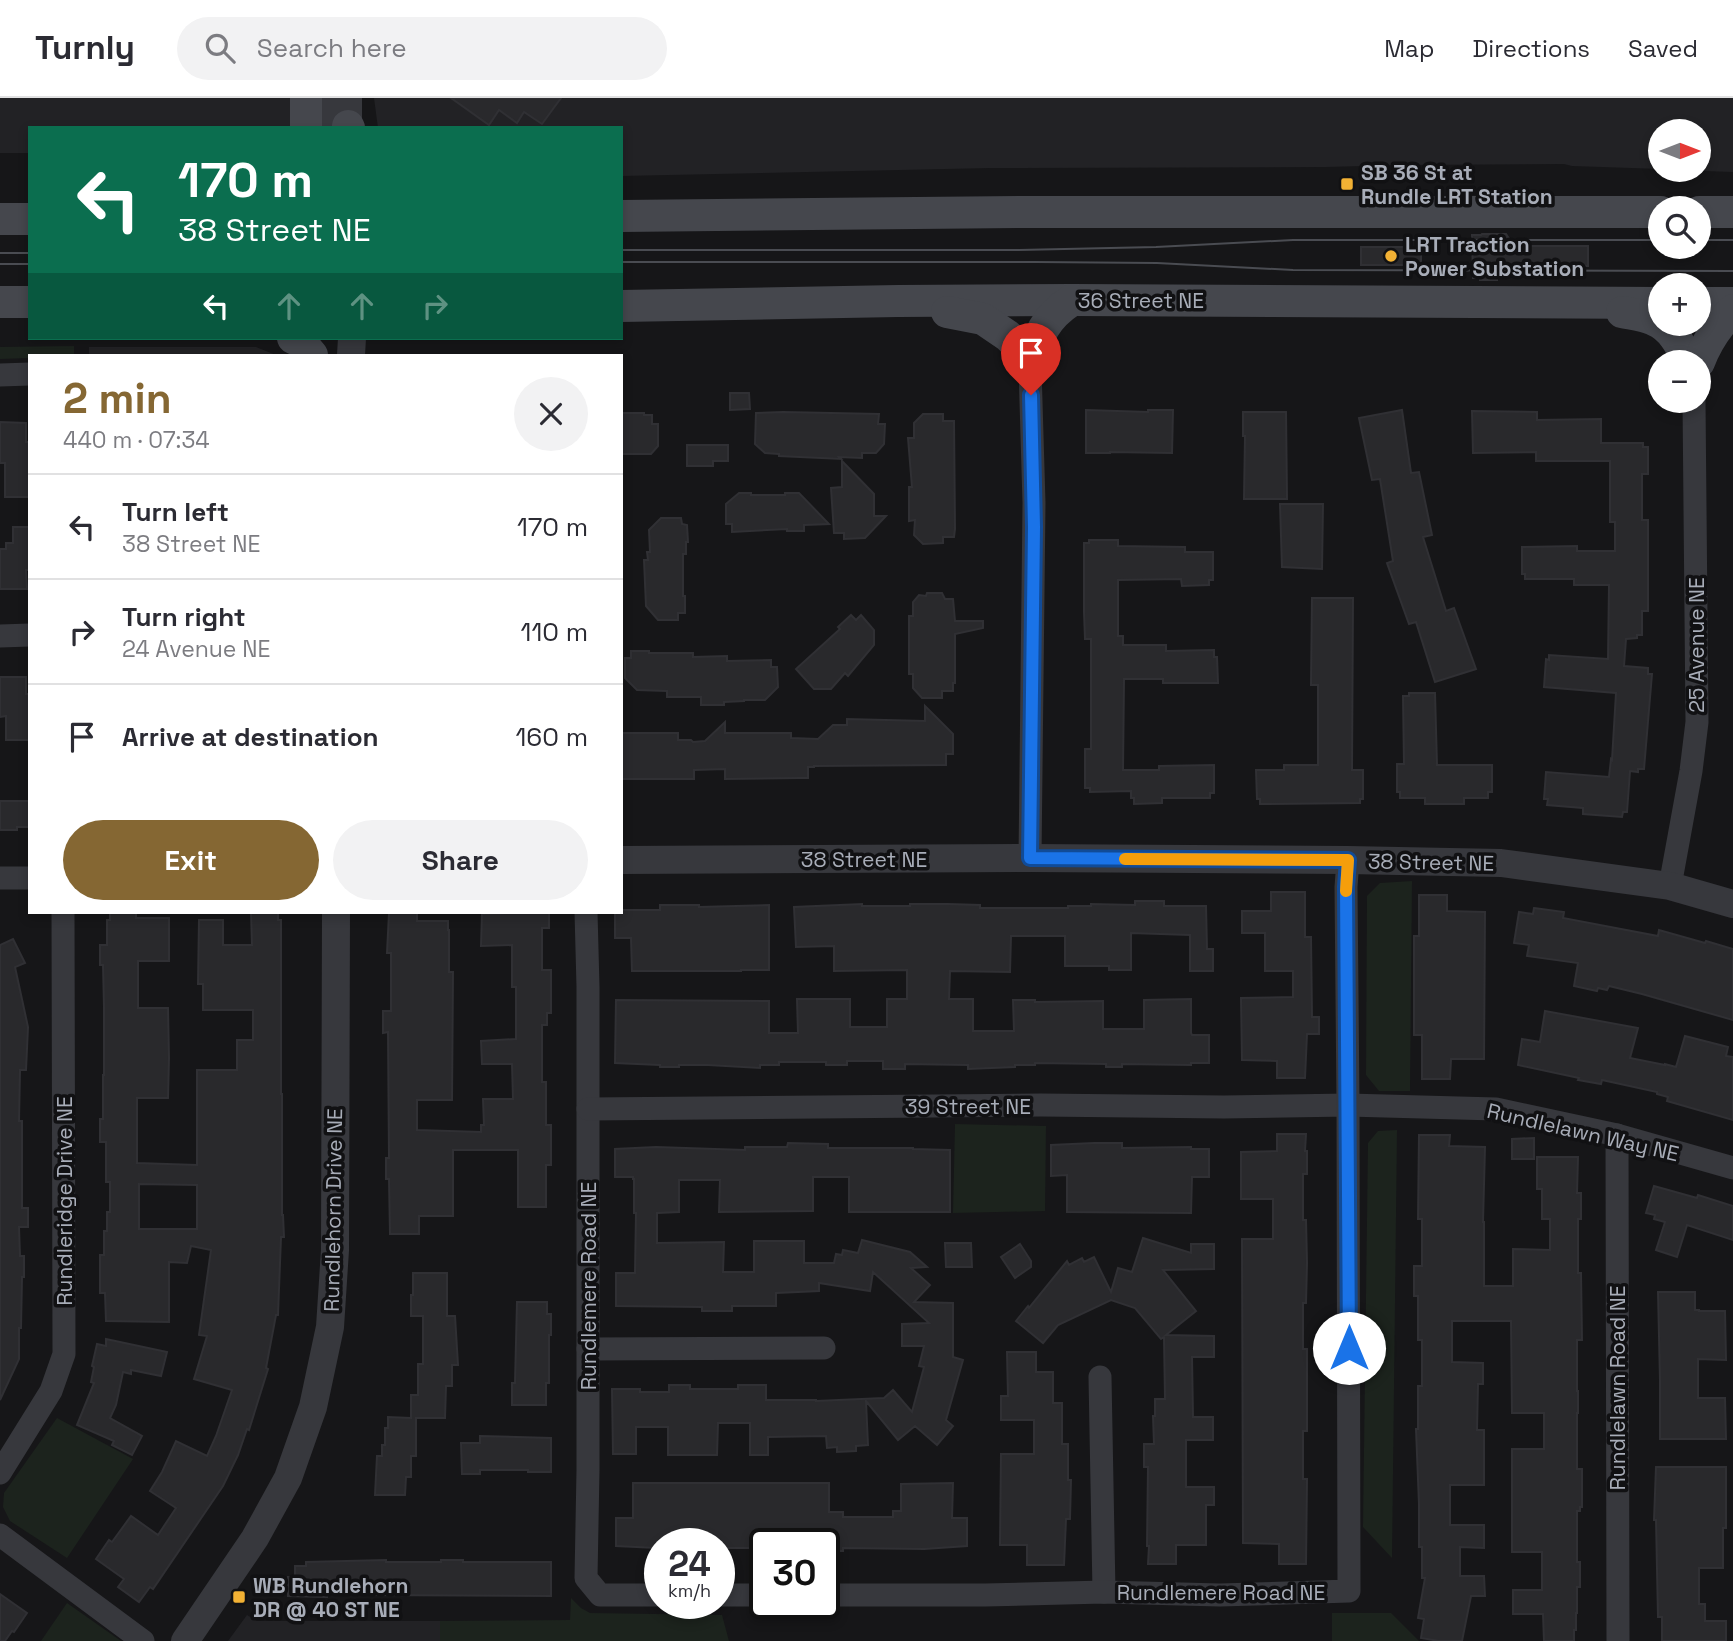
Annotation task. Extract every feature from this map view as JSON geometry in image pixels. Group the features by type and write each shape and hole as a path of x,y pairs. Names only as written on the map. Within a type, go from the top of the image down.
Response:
{"main road":[{"path":"306,98 306,126"},
{"path":"623,216 1019,212 1648,212"},
{"path":"1711,212 1733,212"},
{"path":"0,219 28,219"},
{"path":"1030,368 1045,324 1072,300"},
{"name":"36 Street NE","path":"623,306 1072,300 1648,303"},
{"path":"898,301 983,320 1018,346 1030,368"},
{"path":"0,302 28,302"},
{"path":"1579,303 1654,320 1666,328 1683,350"},
{"path":"1711,303 1733,303"},
{"path":"1703,350 1718,325 1733,310"},
{"path":"297,340 311,354"}],"street":[{"path":"322,98 343,121"},
{"path":"1030,368 1034,527 1030,858"},
{"path":"0,375 28,374"},
{"name":"25 Avenue NE","path":"1670,886 1697,722 1694,413"},
{"path":"0,636 28,635"},
{"name":"38 Street NE","path":"623,859 1030,858 1501,863 1670,886 1733,904"},
{"name":"Rundlemere Road NE","path":"840,1595 1104,1592 1220,1595 1349,1591 1348,860"},
{"path":"0,878 28,877"},
{"name":"Rundleridge Drive NE","path":"0,1473 51,1391 64,1354 63,914"},
{"name":"Rundlehorn Drive NE","path":"185,1641 255,1538 288,1478 313,1407 330,1327 335,1250 336,914"},
{"name":"Rundlemere Road NE","path":"586,914 586,1578 600,1595 644,1595"},
{"name":"39 Street NE","path":"588,1109 1348,1105"},
{"name":"Rundlelawn Way NE","path":"1348,1105 1496,1109 1616,1135 1733,1168"},
{"name":"Rundlelawn Road NE","path":"1616,1135 1618,1641"},
{"path":"588,1349 824,1348"},
{"path":"1100,1377 1104,1592"},
{"path":"0,1535 143,1641"}],"shaded area":[{"path":"0,98 294,98 291,126 28,126 28,153 0,153"},
{"path":"374,98 1733,98 1733,172 1712,171 1712,119 1648,119 1648,169 1564,164 1400,165 991,168 623,176 623,126 378,126"},
{"path":"74,346 74,354 28,354 28,358 0,359 0,347"},
{"path":"89,347 256,347 274,354 89,354"},
{"path":"1412,881 1410,1091 1379,1091 1366,1075 1367,896 1380,883"},
{"path":"955,1124 1046,1126 1045,1211 953,1213"},
{"path":"1397,1130 1392,1558 1363,1527 1368,1143 1378,1131"},
{"path":"57,1418 133,1459 67,1558 10,1521 3,1507 4,1493"},
{"path":"571,1598 590,1613 644,1614 644,1619 723,1619 729,1641 440,1641 440,1621 570,1620"},
{"path":"67,1603 121,1641 41,1641"},
{"path":"1332,1613 1391,1613 1419,1641 1332,1641"},
{"path":"247,1615 257,1621 440,1621 440,1641 228,1641"}],"building":[{"path":"451,98 561,98 542,124 524,112 517,123 499,110 489,125"},
{"path":"1506,234 1514,246 1588,246 1588,266 1514,266 1506,278 1473,278 1472,235"},
{"name":"LRT Traction Power Substation","path":"1361,247 1421,247 1421,265 1361,265"},
{"path":"730,393 749,393 750,409 730,410"},
{"path":"1086,410 1173,410 1172,453 1086,453"},
{"path":"1402,410 1411,473 1419,472 1432,535 1423,537 1446,611 1454,608 1476,669 1435,682 1416,622 1409,624 1387,563 1393,561 1380,479 1372,480 1359,418"},
{"path":"1472,411 1537,412 1537,420 1601,419 1601,443 1643,443 1643,447 1648,447 1648,474 1642,474 1642,520 1648,520 1648,611 1642,611 1642,635 1626,639 1624,666 1648,668 1648,674 1652,674 1644,769 1638,769 1638,772 1630,771 1627,812 1623,812 1622,817 1583,814 1583,808 1547,805 1548,799 1544,799 1546,772 1609,777 1616,693 1544,687 1546,659 1549,660 1549,655 1608,659 1609,585 1574,585 1574,579 1525,579 1525,574 1522,574 1522,547 1577,546 1577,551 1615,551 1615,522 1610,522 1610,461 1536,461 1536,452 1473,453"},
{"path":"1243,412 1286,412 1287,499 1244,499"},
{"path":"623,413 652,415 652,424 658,424 658,446 651,454 623,454"},
{"path":"756,413 879,414 878,424 885,424 884,444 876,453 862,453 862,458 779,456 765,453 755,444"},
{"path":"923,414 943,414 943,421 954,421 955,529 954,537 943,537 943,543 923,544 914,535 915,520 909,521 909,487 912,487 908,438 914,438 914,423"},
{"path":"0,422 26,423 28,497 5,497 5,463 0,463"},
{"path":"687,445 728,445 728,461 713,461 713,466 687,466"},
{"path":"842,461 874,494 874,516 886,516 865,538 844,539 844,533 834,533 831,488 842,487"},
{"path":"739,493 799,493 829,524 804,525 804,531 787,529 732,532 732,524 726,524 726,504"},
{"path":"1280,504 1323,504 1322,569 1282,567"},
{"path":"661,518 681,518 682,524 687,525 688,542 686,554 683,554 685,613 678,613 678,620 658,620 646,606 644,560 648,560 647,552 650,552 649,530"},
{"path":"13,527 28,527 27,589 0,589 0,549 6,549 6,543 13,543"},
{"path":"1089,540 1118,540 1118,546 1185,547 1185,552 1213,552 1213,580 1209,580 1209,585 1182,586 1181,579 1118,580 1118,636 1123,636 1123,645 1166,645 1166,651 1214,650 1214,657 1217,657 1218,683 1163,683 1163,679 1124,679 1123,770 1214,765 1214,793 1210,793 1210,798 1162,798 1162,803 1134,804 1131,791 1090,792 1090,788 1085,788 1085,749 1091,749 1091,639 1085,639 1084,612 1084,543 1089,543"},
{"path":"927,593 942,593 945,599 953,599 955,621 983,621 983,628 955,634 955,683 953,691 942,691 942,698 922,698 913,688 913,674 909,674 909,616 913,616 913,602 919,595 926,596"},
{"path":"1312,598 1353,598 1352,770 1363,770 1363,799 1360,799 1360,803 1260,804 1260,799 1257,799 1256,770 1284,770 1284,765 1318,765 1318,685 1311,685"},
{"path":"851,615 856,620 861,615 874,630 874,645 848,676 845,673 831,689 814,689 796,669 840,629 838,627"},
{"path":"631,651 693,653 693,657 727,656 727,661 771,660 771,667 777,667 778,687 765,700 724,702 724,705 701,705 701,697 667,697 667,691 637,690 625,678 625,658 631,658"},
{"path":"0,677 26,677 28,740 6,740 6,716 0,717"},
{"path":"1409,693 1435,693 1437,765 1492,765 1492,792 1488,792 1488,798 1464,798 1464,804 1425,804 1425,798 1400,798 1400,792 1397,792 1397,764 1404,764 1403,696 1409,696"},
{"path":"925,706 953,734 953,754 946,754 946,765 814,766 808,767 808,778 725,779 725,769 694,770 694,779 623,779 623,733 678,733 678,740 705,741 725,722 725,733 791,733 791,738 818,739 833,725 847,725 847,719 925,721"},
{"path":"0,801 28,801 28,827 0,830"},
{"path":"1271,892 1305,892 1305,937 1311,937 1312,1017 1319,1017 1319,1034 1307,1034 1305,1078 1277,1078 1277,1061 1242,1060 1241,998 1293,997 1293,971 1265,971 1265,933 1242,933 1242,911 1271,911"},
{"path":"1419,895 1447,895 1447,911 1485,912 1484,1059 1451,1059 1450,1079 1422,1079 1422,1035 1414,1035 1414,936 1419,936"},
{"path":"1135,901 1164,901 1164,906 1206,906 1207,949 1213,949 1213,971 1190,971 1190,935 1131,933 1131,970 1109,970 1109,966 1065,966 1065,936 1011,936 1010,972 950,971 949,999 973,999 973,1031 1014,1031 1013,1000 1103,1001 1103,1029 1144,1029 1144,1000 1191,999 1191,1033 1209,1035 1209,1063 1122,1064 1122,1067 1106,1067 1106,1064 1035,1063 1015,1067 968,1069 968,1065 905,1064 905,1069 883,1069 883,1061 847,1061 847,1065 779,1062 779,1065 760,1065 760,1068 708,1065 660,1067 615,1063 616,1000 769,1001 769,1033 798,1033 797,999 850,999 850,1027 887,1027 887,999 907,999 907,970 834,971 834,946 796,947 794,907 948,904 980,905 980,908 1068,908 1091,904 1135,905"},
{"path":"660,905 769,905 769,970 632,971 631,938 615,938 615,914 623,914 623,910 660,910"},
{"path":"1534,908 1564,912 1563,918 1658,936 1659,930 1733,949 1733,1020 1609,986 1607,990 1598,988 1597,991 1574,986 1578,963 1527,956 1529,945 1514,943 1519,912 1533,914"},
{"path":"110,914 136,914 136,918 169,918 169,961 138,961 138,1008 168,1008 169,1058 168,1098 137,1098 137,1163 197,1165 197,1070 237,1070 237,1040 253,1040 253,1010 203,1010 203,984 198,984 199,920 223,920 223,945 252,945 251,914 278,914 278,920 281,920 284,1237 281,1237 278,1315 266,1368 268,1369 249,1430 247,1429 223,1486 153,1589 150,1587 139,1602 118,1587 124,1579 96,1559 131,1516 158,1535 176,1508 150,1491 176,1441 207,1456 232,1390 194,1379 207,1336 199,1335 211,1250 191,1246 187,1263 169,1262 169,1322 106,1321 105,1293 100,1293 100,1255 104,1255 104,1231 107,1231 107,1212 110,1212 110,1182 106,1182 106,1142 100,1142 100,1119 103,1119 104,1007 100,945 107,945 107,920 110,920","holes":["139,1184 197,1185 197,1229 139,1229"]},
{"path":"389,914 417,914 417,921 448,921 449,972 453,972 452,1100 417,1100 417,1130 481,1132 481,1125 484,1125 483,1099 513,1099 512,1064 482,1064 481,1041 516,1039 516,987 512,987 512,945 481,946 482,914 549,914 549,928 542,928 542,970 551,970 551,1013 547,1013 547,1025 542,1025 542,1082 546,1082 546,1125 551,1125 551,1165 546,1165 546,1207 518,1207 518,1150 453,1150 453,1216 419,1216 419,1234 390,1234 389,1179 386,1179 386,1158 389,1158 388,1032 383,1033 383,1011 391,1011 391,953 387,953"},
{"path":"13,939 25,963 15,967 28,1027 26,1070 20,1070 19,1121 22,1121 22,1208 28,1208 28,1227 19,1227 24,1277 19,1359 0,1400 0,945"},
{"path":"1545,1011 1638,1028 1630,1058 1665,1065 1676,1067 1685,1036 1728,1047 1726,1056 1733,1057 1733,1120 1667,1101 1668,1097 1657,1092 1602,1080 1601,1084 1578,1080 1579,1078 1518,1065 1522,1039 1540,1042"},
{"path":"1277,1134 1306,1134 1307,1174 1303,1174 1303,1220 1306,1220 1307,1263 1306,1303 1303,1303 1303,1349 1307,1349 1307,1431 1303,1431 1303,1479 1307,1479 1306,1564 1279,1564 1279,1544 1243,1543 1242,1239 1273,1239 1273,1199 1241,1199 1241,1152 1277,1151"},
{"path":"1419,1135 1450,1135 1449,1146 1485,1147 1484,1286 1513,1286 1513,1249 1550,1250 1550,1219 1542,1219 1542,1189 1537,1189 1537,1157 1578,1157 1577,1193 1581,1193 1581,1219 1578,1219 1578,1273 1581,1273 1582,1340 1577,1340 1577,1469 1582,1469 1582,1507 1577,1511 1580,1587 1577,1587 1574,1641 1544,1641 1543,1614 1513,1614 1513,1590 1542,1590 1542,1552 1512,1552 1512,1449 1544,1449 1544,1413 1512,1413 1511,1321 1452,1321 1452,1362 1483,1363 1483,1384 1478,1384 1477,1430 1484,1430 1484,1485 1450,1485 1450,1525 1484,1525 1484,1548 1460,1547 1460,1576 1484,1576 1485,1596 1471,1596 1462,1641 1421,1638 1424,1619 1418,1618 1425,1578 1422,1578 1422,1547 1419,1547 1416,1429 1418,1386 1422,1386 1422,1340 1418,1340 1418,1296 1414,1296 1414,1266 1422,1266 1422,1219 1418,1219"},
{"path":"1534,1138 1534,1159 1512,1159 1512,1139"},
{"path":"788,1143 828,1144 828,1148 950,1150 950,1212 849,1212 849,1177 813,1177 813,1211 719,1212 720,1180 679,1180 679,1212 657,1213 657,1243 724,1242 723,1272 754,1272 754,1241 804,1241 804,1263 834,1263 836,1254 842,1255 843,1250 858,1253 862,1240 910,1252 927,1267 911,1268 930,1285 914,1302 953,1303 953,1357 963,1360 946,1420 953,1426 937,1445 915,1426 898,1440 866,1401 868,1445 856,1446 856,1451 837,1452 837,1447 827,1448 826,1436 768,1437 768,1455 750,1455 750,1423 718,1423 717,1455 668,1455 668,1427 636,1427 636,1454 613,1454 612,1389 669,1392 669,1385 690,1385 690,1389 738,1389 738,1385 766,1385 766,1400 816,1401 884,1398 893,1390 912,1412 924,1367 919,1366 924,1346 902,1346 902,1324 929,1323 873,1272 870,1291 819,1283 819,1291 776,1293 776,1306 732,1306 732,1311 702,1311 702,1307 616,1306 616,1273 635,1273 636,1213 633,1177 615,1177 615,1149 656,1147 745,1150 745,1147 787,1147"},
{"path":"1122,1143 1122,1148 1209,1149 1209,1177 1192,1177 1191,1213 1067,1212 1067,1175 1051,1176 1051,1145"},
{"path":"1654,1186 1733,1206 1733,1240 1687,1225 1677,1257 1656,1250 1665,1222 1646,1213"},
{"path":"1143,1238 1191,1253 1191,1244 1214,1244 1214,1269 1163,1270 1196,1311 1166,1335 1214,1336 1214,1357 1192,1357 1193,1417 1213,1417 1213,1440 1186,1440 1186,1487 1214,1487 1214,1505 1206,1505 1206,1545 1176,1545 1176,1564 1148,1564 1147,1546 1148,1467 1144,1467 1144,1444 1154,1444 1155,1399 1165,1399 1164,1337 1161,1339 1135,1308 1111,1300 1058,1325 1043,1343 1016,1321 1067,1261 1069,1265 1082,1258 1084,1262 1094,1257 1111,1292 1118,1268 1132,1272"},
{"path":"945,1243 971,1243 972,1267 946,1267"},
{"path":"1020,1244 1031,1261 1031,1267 1015,1278 1001,1257"},
{"path":"413,1273 447,1273 447,1316 455,1316 458,1365 452,1365 452,1386 446,1386 445,1418 416,1418 416,1456 411,1456 411,1477 406,1477 405,1495 375,1495 377,1456 382,1456 388,1417 411,1418 411,1395 418,1395 418,1364 423,1364 423,1316 411,1316"},
{"path":"1658,1292 1695,1292 1695,1310 1725,1311 1726,1360 1698,1359 1698,1398 1725,1398 1726,1439 1660,1439"},
{"path":"517,1302 547,1302 547,1314 551,1314 546,1405 512,1405"},
{"path":"106,1339 167,1352 161,1376 131,1370 131,1374 123,1372 116,1405 110,1418 142,1436 132,1455 112,1445 114,1441 77,1425 94,1383 91,1382 92,1366 97,1344 106,1346"},
{"path":"1007,1352 1036,1352 1036,1372 1053,1372 1053,1403 1062,1403 1062,1444 1068,1444 1068,1480 1071,1480 1070,1519 1066,1519 1064,1565 1027,1565 1027,1545 1000,1545 1001,1454 1034,1454 1034,1420 1001,1420 1001,1396 1008,1396"},
{"path":"480,1436 551,1438 551,1472 480,1470 480,1474 462,1474 461,1443 480,1443"},
{"path":"1656,1467 1726,1467 1723,1568 1699,1568 1699,1604 1705,1604 1705,1621 1726,1621 1726,1641 1662,1641 1662,1617 1658,1617 1654,1520"},
{"path":"633,1483 829,1483 829,1512 843,1512 843,1517 893,1517 893,1511 901,1511 901,1484 953,1483 952,1518 967,1518 967,1546 924,1549 843,1548 843,1551 840,1551 840,1528 749,1528 749,1548 735,1548 735,1528 644,1528 644,1547 616,1546 616,1518 633,1518"},
{"path":"306,1562 551,1562 551,1596 327,1593 327,1597 288,1596 288,1577 295,1577 295,1566 306,1566"},
{"path":"0,1594 27,1613 5,1641 0,1641"}],"tram line":[{"path":"623,250 1019,250 1293,240 1648,240"},
{"path":"1711,240 1733,240"},
{"path":"0,253 28,253"},
{"path":"623,262 1036,262 1157,263 1293,270 1733,271"},
{"path":"0,264 28,264"}],"slow traffic":[{"path":"1125,859 1348,860 1346,891"}],"place":[{"name":"SB 36 St at Rundle LRT Station","path":"1347,184"},
{"name":"LRT Traction Power Substation","path":"1391,256"},
{"name":"WB Rundlehorn DR @ 40 ST NE","path":"239,1597"}],"route":[{"path":"1031,395 1034,527 1030,858 1348,860 1349,1348"}]}
